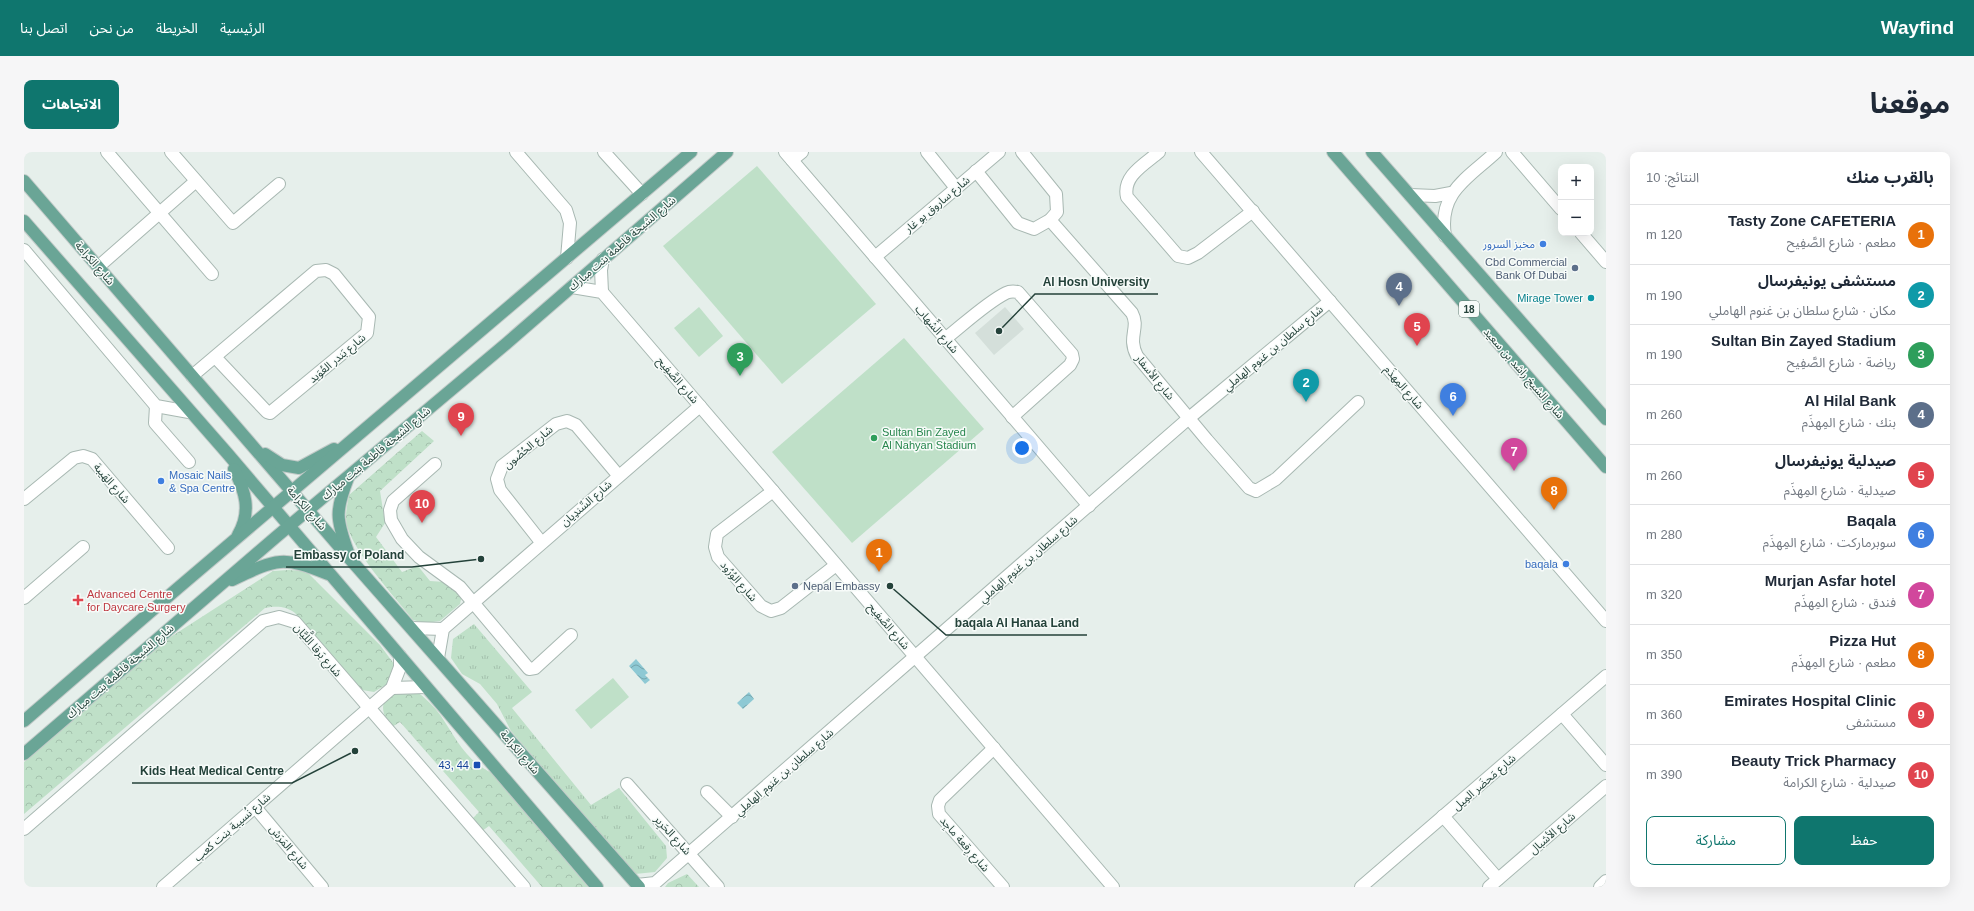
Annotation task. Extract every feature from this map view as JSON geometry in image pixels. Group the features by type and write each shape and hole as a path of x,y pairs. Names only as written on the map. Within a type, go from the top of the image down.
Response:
{"main road":[{"path":"24,721 344,446 691,152"},
{"name":"شارع الشيخة فاطمة بنت مبارك","path":"24,754 218,586 572,286 727,152"},
{"name":"شارع الشيخ راشد بن سعيد","path":"1332,152 1606,467"},
{"path":"1372,152 1606,419"},
{"name":"شارع الكرامة","path":"24,181 350,559 638,886"},
{"path":"24,221 189,412 227,453 288,527 330,574 597,887"},
{"path":"255,448 282,465 292,468 305,466 328,450 344,446"},
{"path":"227,453 244,489 246,502 244,522 236,539"},
{"path":"349,475 340,498 337,514 339,529 350,559"},
{"path":"218,586 266,564 281,561 301,563 330,574"}],"street":[{"path":"107,152 212,274"},
{"path":"171,152 233,223 279,184"},
{"path":"516,152 566,210 570,223 567,258"},
{"path":"604,152 642,194"},
{"path":"788,156 802,152"},
{"path":"927,152 956,188"},
{"name":"شارع ساروق بو غار","path":"875,257 999,152"},
{"path":"976,171 1018,223 1034,229 1050,220 1057,212 1056,194 1022,152"},
{"path":"1159,152 1128,180 1125,189 1127,197 1178,256 1188,258 1198,253 1252,211"},
{"name":"شارع المِهذَم","path":"1201,152 1606,621"},
{"path":"1445,236 1445,209 1451,192 1496,152"},
{"path":"1512,152 1558,206"},
{"name":"شارع الشِّهاب","path":"788,156 1089,506"},
{"path":"98,267 196,180"},
{"path":"1410,195 1426,197 1451,192"},
{"name":"شارع الأسفار","path":"1050,220 1132,314 1135,324 1132,347 1137,356 1249,488 1256,491 1276,479 1358,402"},
{"path":"1584,236 1606,262"},
{"path":"24,250 156,406 189,412"},
{"path":"572,286 602,292 601,270 603,259"},
{"name":"شارع بَندر العُوَيد","path":"192,376 215,356 316,271 326,270 334,274 369,317 367,333 270,413 267,412 215,356"},
{"path":"945,339 1006,292 1012,291 1018,292 1072,354 1073,359 1070,365 1012,417"},
{"name":"شارع الصَّفِيح","path":"602,292 1113,887"},
{"name":"شارع سلطان بن غنوم الهاملي","path":"638,886 655,885 1189,418 1330,301"},
{"path":"156,406 155,423 189,462"},
{"name":"شارع السِّندِيان","path":"443,629 618,475 700,406"},
{"name":"شارع الحُصُون","path":"541,542 500,490 498,479 502,466 556,424 567,421 576,426 618,475"},
{"name":"شارع الهَيبة","path":"25,495 74,458 83,456 92,459 168,548"},
{"path":"435,464 393,502 390,510 391,520 402,539 419,557 460,587 528,669 535,668 571,635"},
{"name":"شارع الوُرُود","path":"773,491 717,534 715,547 718,557 761,606 771,611 781,608 836,565"},
{"path":"24,598 83,547"},
{"name":"شارع بَرقا اللَّيَّان","path":"24,829 263,621 279,617 295,622 524,887"},
{"path":"412,628 443,629 438,658"},
{"path":"400,656 398,672 392,688 426,686"},
{"name":"شارع مَحضَر المِيل","path":"1369,885 1443,816 1606,676"},
{"name":"شارع نُسيبة بنت كعب","path":"163,887 392,688"},
{"path":"1562,714 1606,765"},
{"name":"شارع رِقعة ماجِد","path":"994,748 940,800 938,806 939,814 1003,887"},
{"name":"شارع الحَرِير","path":"627,784 718,887"},
{"name":"شارع الأشبال","path":"1443,816 1493,883 1606,786"},
{"path":"707,792 732,817"},
{"name":"شارع المَرَش","path":"255,807 322,887"},
{"path":"1600,887 1606,881"}],"shaded area":[{"path":"1005,307 1024,329 994,355 975,333"}],"green space":[{"path":"757,166 876,304 782,384 663,246"},
{"path":"699,307 723,336 699,357 674,328"},
{"path":"904,338 984,429 852,543 772,452"},
{"path":"422,431 434,441 380,491 385,523 376,537 402,572 418,566 430,581 445,582 462,595 460,604 440,621 425,623 413,620 368,564 353,540 348,529 346,516 349,495"},
{"path":"273,571 306,571 380,645 394,664 387,684 374,692 362,690 295,613 281,607 265,608 24,814 24,762 169,638"},
{"path":"474,624 532,692 512,708 591,805 619,788 666,846 667,858 655,872 635,874 511,731 497,704 480,684 462,674 451,658 453,639"},
{"path":"613,678 629,697 591,729 575,710"},
{"path":"415,690 438,712 469,757 484,769 493,773 588,887 542,887 489,826 482,831 472,819 479,812 400,722 392,727 384,714 383,705 385,701 393,694"},
{"path":"687,874 699,887 665,887 668,883"}],"water":[{"path":"636,659 648,673 645,675 650,680 645,684 629,666"},
{"path":"749,692 754,699 743,709 737,703"}],"place":[{"name":"مخبز السرور","path":"1543,244"},
{"name":"Cbd Commercial Bank Of Dubai","path":"1575,268"},
{"name":"Mirage Tower","path":"1591,298"},
{"name":"Al Hilal Bank","path":"1399,306"},
{"name":"Al Hosn University","path":"999,331"},
{"name":"صيدلية يونيفرسال","path":"1417,346"},
{"name":"Sultan Bin Zayed Stadium","path":"740,376"},
{"name":"مستشفى يونيفرسال","path":"1306,402"},
{"name":"Baqala","path":"1453,416"},
{"name":"Emirates Hospital Clinic","path":"461,436"},
{"name":"Sultan Bin Zayed Al Nahyan Stadium","path":"874,438"},
{"name":"Murjan Asfar hotel","path":"1514,471"},
{"name":"Mosaic Nails & Spa Centre","path":"161,481"},
{"name":"Pizza Hut","path":"1554,510"},
{"name":"Beauty Trick Pharmacy","path":"422,523"},
{"name":"Embassy of Poland","path":"481,559"},
{"name":"baqala","path":"1566,564"},
{"name":"Tasty Zone CAFETERIA","path":"879,572"},
{"name":"Nepal Embassy","path":"795,586"},
{"name":"baqala Al Hanaa Land","path":"890,586"},
{"name":"Advanced Centre for Daycare Surgery","path":"78,600"},
{"name":"Kids Heat Medical Centre","path":"355,751"},
{"name":"43, 44","path":"477,765"}]}
